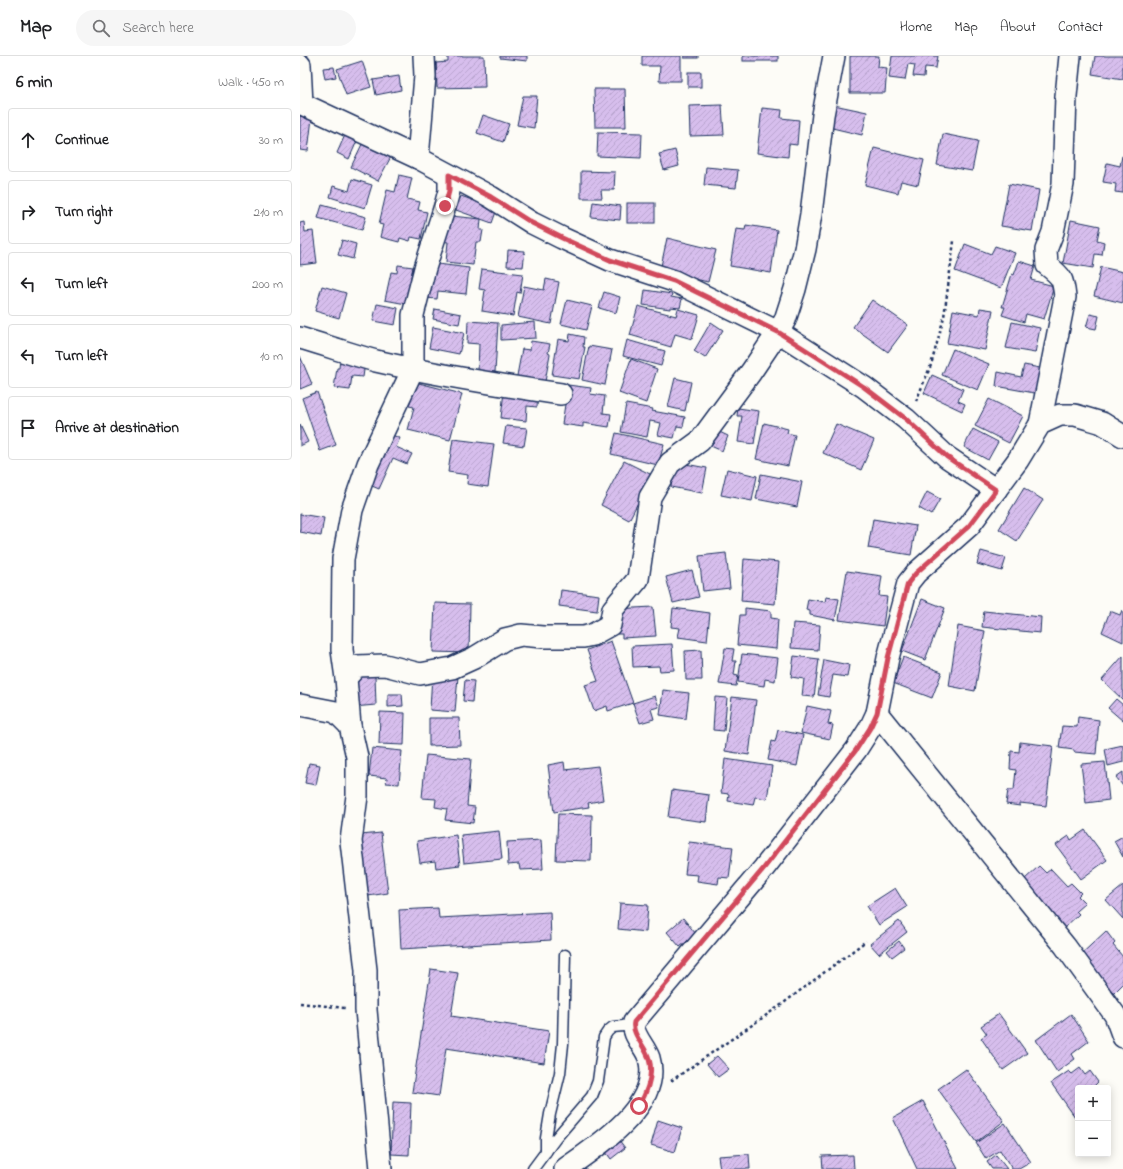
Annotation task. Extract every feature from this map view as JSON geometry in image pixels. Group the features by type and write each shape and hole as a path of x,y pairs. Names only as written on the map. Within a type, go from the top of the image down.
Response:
{"street":[{"path":"418,158 425,76 424,56"},
{"path":"346,678 357,666 385,665 420,674 452,668 474,658 505,639 521,635 543,637 583,637 592,635 610,625 613,609 638,578 650,497 670,463 700,441 785,320 795,289 805,249 811,214 823,115 834,56"},
{"path":"565,1169 613,1133 639,1106 647,1091 651,1070 649,1058 634,1029 634,1022 764,868 856,750 870,728 877,713 888,658 908,583 916,573 969,526 1018,460 1040,424 1065,297 1064,284 1060,276 1047,265 1046,250 1053,232 1063,184 1066,96 1070,56"},
{"path":"300,66 301,104 418,158 491,197 532,223 562,238 610,260 674,281 778,332 864,387 906,419 947,457 996,490"},
{"path":"381,1169 366,1010 366,970 351,841 357,796 357,757 350,726 342,650 343,560 352,510 368,464 413,369 413,315 425,268 449,191 449,175"},
{"path":"300,338 348,353 413,369 463,379 561,394"},
{"path":"1040,424 1060,415 1075,415 1102,423 1123,436"},
{"path":"300,705 336,712 350,726"},
{"path":"877,713 1065,946 1115,1014 1123,1037"}],"lane":[{"path":"546,1152 546,1138 560,1073 563,1044 565,955"},
{"path":"533,1169 595,1091 604,1037 608,1030 613,1027 633,1025"}],"path":[{"path":"906,419 931,365 944,317 954,241"},
{"path":"668,1083 781,1005 866,941"},
{"path":"300,1003 366,1010"}],"building":[{"path":"448,56 484,56 485,87 437,88 436,63 448,62"},
{"path":"500,56 527,56 527,61 500,58"},
{"path":"642,56 681,56 681,81 659,81 660,66 642,66"},
{"path":"684,56 698,56 698,58 684,58"},
{"path":"743,56 778,56 778,61 743,61"},
{"path":"850,56 879,56 878,67 887,68 885,93 850,93"},
{"path":"892,56 938,56 936,68 925,67 924,77 913,76 915,65 908,64 905,80 889,78"},
{"path":"1095,56 1123,56 1123,79 1092,74"},
{"path":"362,61 371,87 346,95 337,69"},
{"path":"334,67 336,77 325,79 323,68"},
{"path":"688,72 701,72 701,87 688,87"},
{"path":"399,76 401,90 376,95 373,80"},
{"path":"594,89 625,89 626,127 595,127"},
{"path":"523,96 537,96 534,128 517,125"},
{"path":"722,105 724,135 690,136 689,106"},
{"path":"834,105 867,112 862,135 828,127"},
{"path":"762,108 782,110 781,118 799,120 797,145 789,144 788,157 757,153"},
{"path":"483,115 509,124 503,142 477,133"},
{"path":"300,116 312,118 308,151 300,150"},
{"path":"598,132 642,133 641,158 597,156"},
{"path":"943,134 978,141 972,171 937,165"},
{"path":"345,135 357,141 349,159 337,153"},
{"path":"365,138 393,153 378,181 351,167"},
{"path":"874,148 924,160 918,185 901,181 898,193 865,185"},
{"path":"675,150 679,166 664,170 659,154"},
{"path":"1122,156 1123,193 1115,192 1116,184 1103,182 1107,163 1120,166"},
{"path":"706,167 738,170 736,188 704,185"},
{"path":"581,171 615,172 614,190 601,190 602,198 581,198"},
{"path":"399,175 412,178 407,199 420,202 418,210 427,212 421,239 411,237 410,241 400,238 399,242 380,237 383,225 379,224 387,190 395,192"},
{"path":"352,179 372,185 365,208 330,197 333,186 349,191"},
{"path":"1009,184 1039,190 1032,231 1001,226"},
{"path":"461,196 497,209 492,223 456,210"},
{"path":"593,202 621,206 620,220 591,217"},
{"path":"627,203 655,203 655,223 627,223"},
{"path":"322,205 366,217 362,230 318,218"},
{"path":"451,216 481,219 480,230 483,230 481,242 476,242 473,265 446,262 448,242 439,241"},
{"path":"1071,220 1100,226 1097,240 1104,242 1102,255 1095,254 1093,268 1063,263"},
{"path":"304,222 305,232 313,231 317,263 300,265 300,223"},
{"path":"746,225 777,230 771,273 730,266 736,229 745,230"},
{"path":"667,238 716,250 708,282 660,271"},
{"path":"342,240 356,244 353,259 338,255"},
{"path":"965,244 991,254 995,246 1015,253 1001,288 955,271"},
{"path":"508,250 525,251 523,267 507,266"},
{"path":"1019,261 1035,266 1031,280 1054,286 1044,319 1026,314 1024,322 1002,315 1005,307 1002,307 1012,274 1014,275"},
{"path":"430,263 469,268 466,294 438,291 437,299 426,298"},
{"path":"398,265 413,267 406,304 385,300 391,272 397,273"},
{"path":"1101,267 1123,272 1123,303 1094,296"},
{"path":"482,269 523,274 520,293 517,292 513,316 482,311 485,290 479,289"},
{"path":"546,279 559,282 551,324 518,317 524,286 544,290"},
{"path":"322,286 346,293 339,318 315,311"},
{"path":"645,290 672,294 671,297 682,299 680,308 670,307 670,309 643,305"},
{"path":"604,292 620,297 616,313 599,308"},
{"path":"567,300 592,306 586,330 561,324"},
{"path":"872,300 908,325 888,352 853,327"},
{"path":"377,304 398,308 395,325 373,321"},
{"path":"638,306 676,316 678,309 699,315 692,339 675,334 671,347 630,335"},
{"path":"980,308 993,310 985,350 947,343 953,310 979,315"},
{"path":"435,309 461,314 459,324 433,319"},
{"path":"1090,314 1099,316 1096,329 1086,327"},
{"path":"468,321 498,323 495,372 478,371 479,344 467,343"},
{"path":"535,322 536,338 501,340 501,325"},
{"path":"711,322 723,330 705,358 694,351"},
{"path":"1012,322 1040,328 1035,353 1006,348"},
{"path":"433,327 464,333 459,354 429,348"},
{"path":"570,334 584,337 583,347 585,347 579,379 552,375 558,339 569,341"},
{"path":"627,340 665,351 661,366 623,356"},
{"path":"531,341 550,344 548,353 550,354 544,387 516,381 522,349 530,350"},
{"path":"589,346 612,350 605,385 582,380"},
{"path":"953,349 989,364 978,390 942,375"},
{"path":"300,356 312,384 300,389"},
{"path":"340,359 365,363 363,377 352,376 350,390 334,388"},
{"path":"631,359 657,369 646,403 619,393"},
{"path":"1024,365 1056,371 1051,396 996,386 998,372 1021,377"},
{"path":"932,375 963,389 958,401 965,404 962,411 924,393"},
{"path":"675,378 691,382 685,411 668,407"},
{"path":"415,382 462,394 450,440 408,430 414,407 409,406"},
{"path":"568,385 591,388 590,394 605,396 603,413 611,414 609,427 583,423 583,427 562,424"},
{"path":"504,391 538,394 537,407 527,406 526,421 501,418"},
{"path":"317,392 336,445 320,451 302,398"},
{"path":"989,399 1023,416 1009,443 975,426"},
{"path":"626,404 653,409 652,411 685,417 683,427 677,426 674,438 658,435 661,423 650,421 647,437 621,432"},
{"path":"738,408 759,411 754,444 738,442 742,416 737,416"},
{"path":"764,423 788,429 787,433 795,435 788,466 756,459"},
{"path":"836,424 874,440 861,470 823,453"},
{"path":"300,425 308,442 300,446"},
{"path":"506,426 527,428 524,446 503,443"},
{"path":"711,428 728,436 722,451 704,443"},
{"path":"973,429 998,442 988,460 964,447"},
{"path":"386,433 400,438 396,447 412,454 407,464 393,458 379,489 365,483"},
{"path":"616,433 664,444 658,465 611,454"},
{"path":"453,439 494,444 488,487 467,484 468,475 448,472"},
{"path":"624,461 652,475 629,520 601,505"},
{"path":"675,462 707,468 702,493 671,487"},
{"path":"727,469 757,476 752,501 721,495"},
{"path":"761,474 802,482 797,507 756,499"},
{"path":"1024,488 1043,500 1017,541 999,529"},
{"path":"927,492 940,499 931,515 919,508"},
{"path":"300,514 324,518 321,536 300,532"},
{"path":"873,519 916,526 911,555 868,548"},
{"path":"981,551 1006,558 1002,571 977,564"},
{"path":"726,553 730,588 703,591 699,556"},
{"path":"744,559 779,562 775,604 741,601"},
{"path":"692,570 699,597 673,603 666,577"},
{"path":"847,571 882,576 879,596 887,597 883,626 839,620"},
{"path":"561,590 599,595 597,611 559,606"},
{"path":"826,597 839,599 835,620 810,615 810,611 806,610 808,599 825,602"},
{"path":"922,599 945,608 925,660 902,651"},
{"path":"435,603 470,604 469,653 433,652"},
{"path":"653,607 656,636 622,638 622,634 617,634 615,609"},
{"path":"673,608 710,613 707,641 678,637 680,628 671,627"},
{"path":"745,608 771,611 771,618 778,619 776,649 737,645 740,615 745,615"},
{"path":"1122,610 1123,642 1102,632 1110,611 1120,615"},
{"path":"984,611 1041,617 1040,633 982,627"},
{"path":"793,623 820,625 818,650 791,648"},
{"path":"958,626 985,631 975,691 949,686"},
{"path":"611,641 633,703 608,711 607,706 594,711 585,685 598,681 587,650"},
{"path":"672,644 674,670 660,671 659,666 633,667 632,646"},
{"path":"725,648 734,649 732,661 736,661 734,675 738,676 736,686 719,684"},
{"path":"701,650 702,680 686,680 685,651"},
{"path":"742,654 778,658 775,681 765,679 764,686 738,682"},
{"path":"794,656 819,659 814,697 802,696 804,679 791,677"},
{"path":"1123,656 1123,700 1102,680"},
{"path":"903,657 942,672 932,698 893,683"},
{"path":"824,660 849,665 847,677 833,675 829,697 818,695"},
{"path":"432,674 458,676 455,712 430,710"},
{"path":"375,676 376,705 353,707 351,677"},
{"path":"465,680 474,681 472,702 463,701"},
{"path":"663,690 689,693 686,719 660,715"},
{"path":"388,694 402,694 403,706 388,707"},
{"path":"655,696 659,707 651,709 654,719 640,723 633,703"},
{"path":"715,697 727,698 724,731 713,730"},
{"path":"732,697 756,700 749,755 725,751"},
{"path":"1116,699 1123,705 1123,721 1108,708"},
{"path":"807,706 831,711 828,724 833,725 830,739 801,733"},
{"path":"380,712 405,713 404,745 379,744"},
{"path":"1078,717 1099,720 1096,754 1074,752 1074,750 1059,748 1062,726 1077,727"},
{"path":"429,718 459,718 460,745 429,746"},
{"path":"778,730 803,735 797,766 768,760 772,741 775,742"},
{"path":"1020,742 1053,746 1046,806 1020,803 1020,806 1006,804 1008,790 1014,790 1016,770 1010,769 1011,751 1019,752"},
{"path":"1123,745 1123,762 1108,766 1105,749"},
{"path":"372,748 402,751 399,784 386,783 387,778 369,776"},
{"path":"426,755 471,759 467,806 475,807 473,823 445,820 447,809 435,807 436,799 422,798"},
{"path":"725,759 772,766 767,799 755,797 753,805 728,801 729,794 721,793"},
{"path":"564,762 565,770 598,766 603,800 588,803 589,807 554,812 548,765"},
{"path":"1105,762 1109,800 1086,803 1081,764"},
{"path":"309,763 320,765 316,785 305,783"},
{"path":"1123,772 1123,786 1116,777"},
{"path":"672,790 709,795 706,822 668,817"},
{"path":"558,814 592,815 591,861 556,860"},
{"path":"1085,830 1107,860 1081,879 1056,845 1069,836 1071,840"},
{"path":"499,831 502,859 464,863 461,835"},
{"path":"381,833 388,893 368,896 361,835"},
{"path":"456,835 460,865 436,868 435,861 420,863 417,841"},
{"path":"1123,836 1123,857 1114,841"},
{"path":"541,840 543,869 520,870 519,864 508,865 507,842"},
{"path":"689,842 733,847 729,878 719,877 718,884 697,881 698,875 685,874"},
{"path":"1039,866 1046,873 1051,869 1067,886 1071,883 1081,893 1078,896 1085,903 1076,911 1079,914 1064,928 1024,880"},
{"path":"1123,886 1123,919 1106,900"},
{"path":"895,888 907,907 879,925 867,906"},
{"path":"620,903 648,905 646,932 618,929"},
{"path":"438,908 439,918 550,912 551,940 401,949 399,910"},
{"path":"683,918 696,934 680,947 667,932"},
{"path":"899,921 907,932 879,954 870,944"},
{"path":"1106,931 1115,943 1113,945 1123,957 1123,984 1109,998 1077,958"},
{"path":"899,941 904,948 892,957 887,951"},
{"path":"431,969 458,973 451,1016 549,1031 544,1063 446,1048 439,1096 412,1092"},
{"path":"999,1014 1027,1053 1003,1070 981,1038 987,1034 981,1026"},
{"path":"1071,1014 1089,1041 1072,1054 1075,1059 1057,1072 1036,1040"},
{"path":"717,1056 729,1069 718,1077 707,1064"},
{"path":"1080,1068 1085,1075 1090,1071 1098,1082 1095,1085 1075,1085 1075,1117 1051,1083 1069,1071 1072,1074"},
{"path":"966,1069 1004,1121 976,1142 938,1089"},
{"path":"923,1101 958,1169 917,1169 893,1118"},
{"path":"393,1102 411,1103 409,1155 391,1154"},
{"path":"658,1120 682,1128 675,1152 651,1145"},
{"path":"1005,1123 1031,1162 1019,1169 1012,1169 1000,1150 986,1159 976,1143"},
{"path":"619,1140 625,1148 611,1159 605,1151"},
{"path":"749,1154 750,1169 720,1169 718,1156"},
{"path":"853,1155 854,1169 823,1169 822,1156"},
{"path":"996,1155 1007,1169 992,1169 987,1162"}],"route":[{"path":"445,206 449,191 449,175 491,197 532,223 562,238 610,260 674,281 778,332 864,387 906,419 947,457 996,490 969,526 942,548 916,573 908,583 888,658 877,713 870,728 856,750 764,868 634,1022 634,1029 649,1058 651,1070 647,1091 639,1106"}]}
